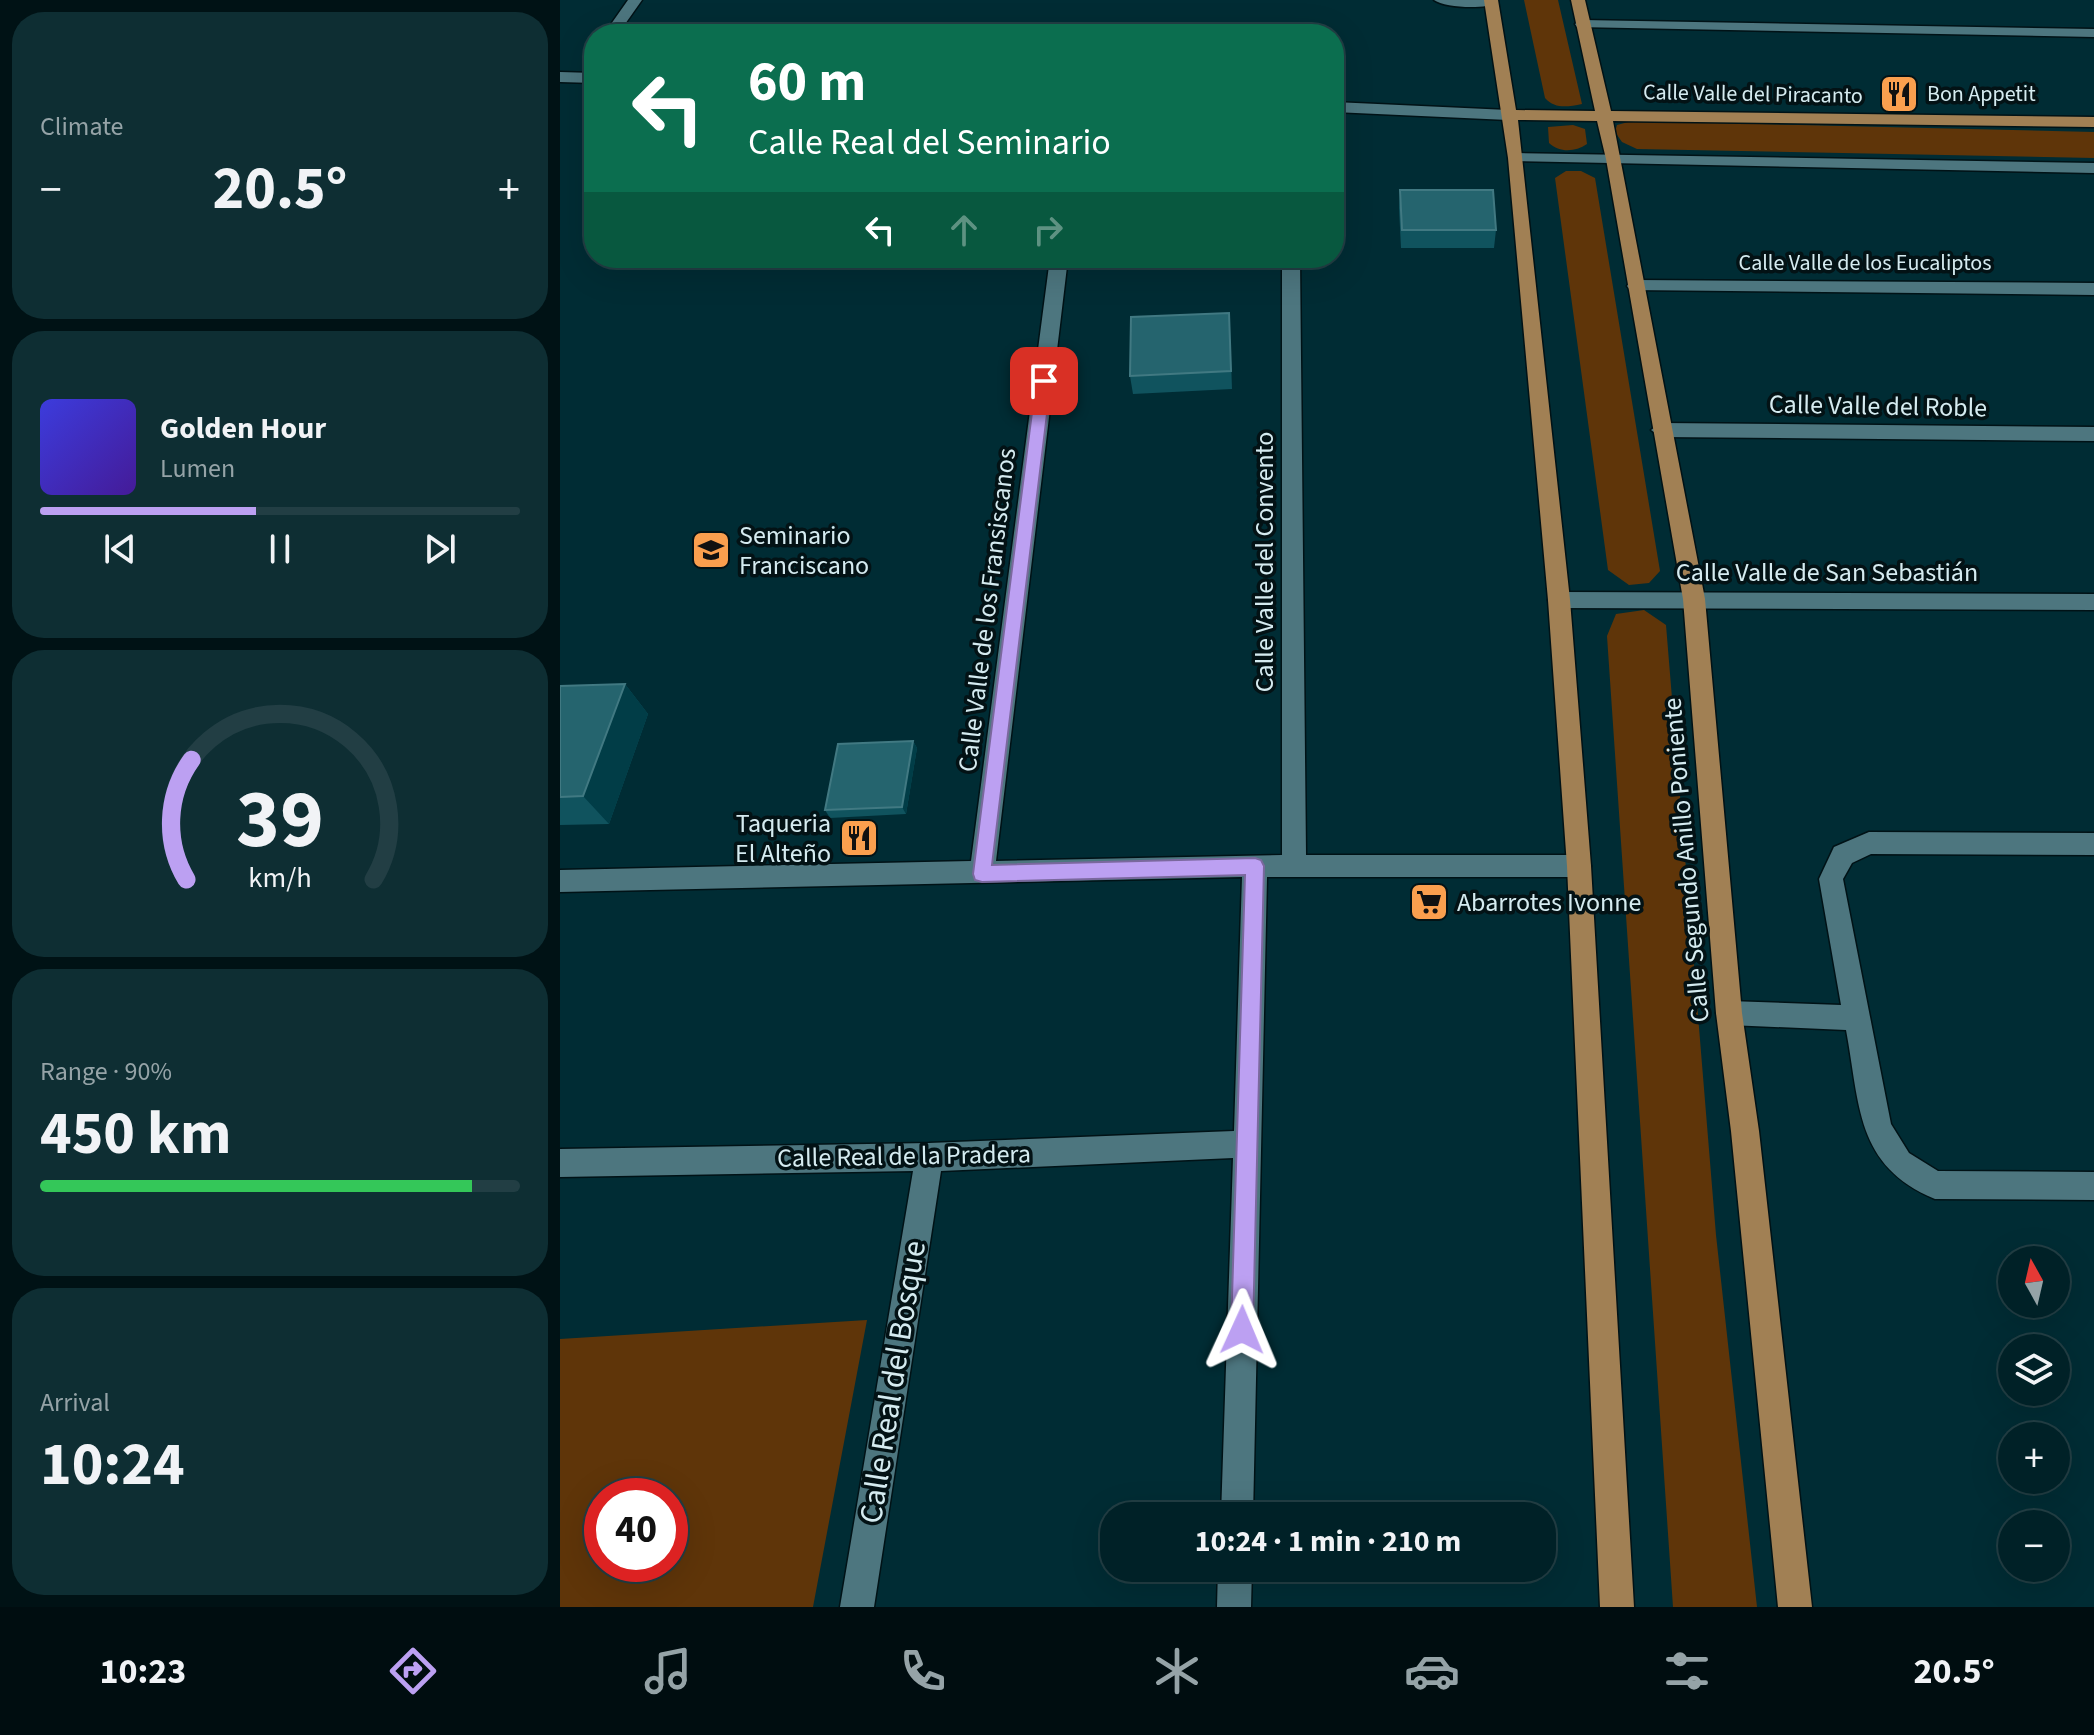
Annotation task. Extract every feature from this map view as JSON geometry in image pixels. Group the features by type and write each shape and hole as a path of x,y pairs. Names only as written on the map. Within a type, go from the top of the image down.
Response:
{"main road":[{"name":"Calle Segundo Anillo Poniente","path":"1578,0 1614,159 1694,599 1729,1013 1745,1131 1795,1607"},
{"path":"1491,1 1516,158 1559,600 1579,866 1617,1607"},
{"name":"Calle Valle del Piracanto","path":"1508,115 2094,122"}],"street":[{"path":"618,24 635,0"},
{"path":"1441,0 1491,1"},
{"path":"1582,24 2094,33"},
{"path":"560,77 584,78"},
{"path":"1344,107 1508,115"},
{"path":"1516,158 2094,168"},
{"name":"Calle Valle de los Fransiscanos","path":"982,874 1058,268"},
{"name":"Calle Valle del Convento","path":"1291,268 1294,867"},
{"name":"Calle Valle de los Eucaliptos","path":"1636,286 2094,289"},
{"name":"Calle Valle del Roble","path":"1661,430 2094,434"},
{"name":"Calle Valle de San Sebastián","path":"1559,600 2094,602"},
{"path":"2094,844 1869,843 1843,855 1831,879 1878,1129 1899,1163 1935,1185 2094,1186"},
{"path":"1237,1502 1255,866"},
{"path":"560,881 1255,866 1579,866"},
{"path":"1729,1013 1857,1018"},
{"name":"Calle Real de la Pradera","path":"560,1163 929,1157 1247,1144"},
{"name":"Calle Real del Bosque","path":"857,1607 929,1157"},
{"path":"1234,1607 1235,1582"}],"shaded area":[{"path":"1524,0 1558,0 1582,104 1562,106 1545,98"},
{"path":"1632,121 2094,132 2094,158 1637,149 1622,142 1615,132 1617,125"},
{"path":"1573,125 1585,129 1587,144 1568,150 1549,143 1548,127"},
{"path":"1566,171 1581,171 1595,178 1660,571 1649,583 1629,585 1608,570 1555,178"},
{"path":"1644,610 1666,625 1716,1235 1757,1607 1673,1607 1607,636 1616,614"},
{"path":"867,1320 813,1607 560,1607 560,1339"}],"building":[{"path":"1400,190 1493,190 1496,230 1402,230"},
{"path":"1229,313 1231,371 1130,376 1131,317"},
{"path":"625,684 583,796 560,797 560,686"},
{"path":"913,741 902,807 825,810 838,744"}],"place":[{"name":"Bon Appetit","path":"1899,94"},
{"name":"Seminario Franciscano","path":"711,550"},
{"name":"Taqueria El Alteño","path":"859,838"},
{"name":"Abarrotes Ivonne","path":"1429,902"}],"route":[{"path":"1044,381 982,874 1255,866 1242,1330"}]}
